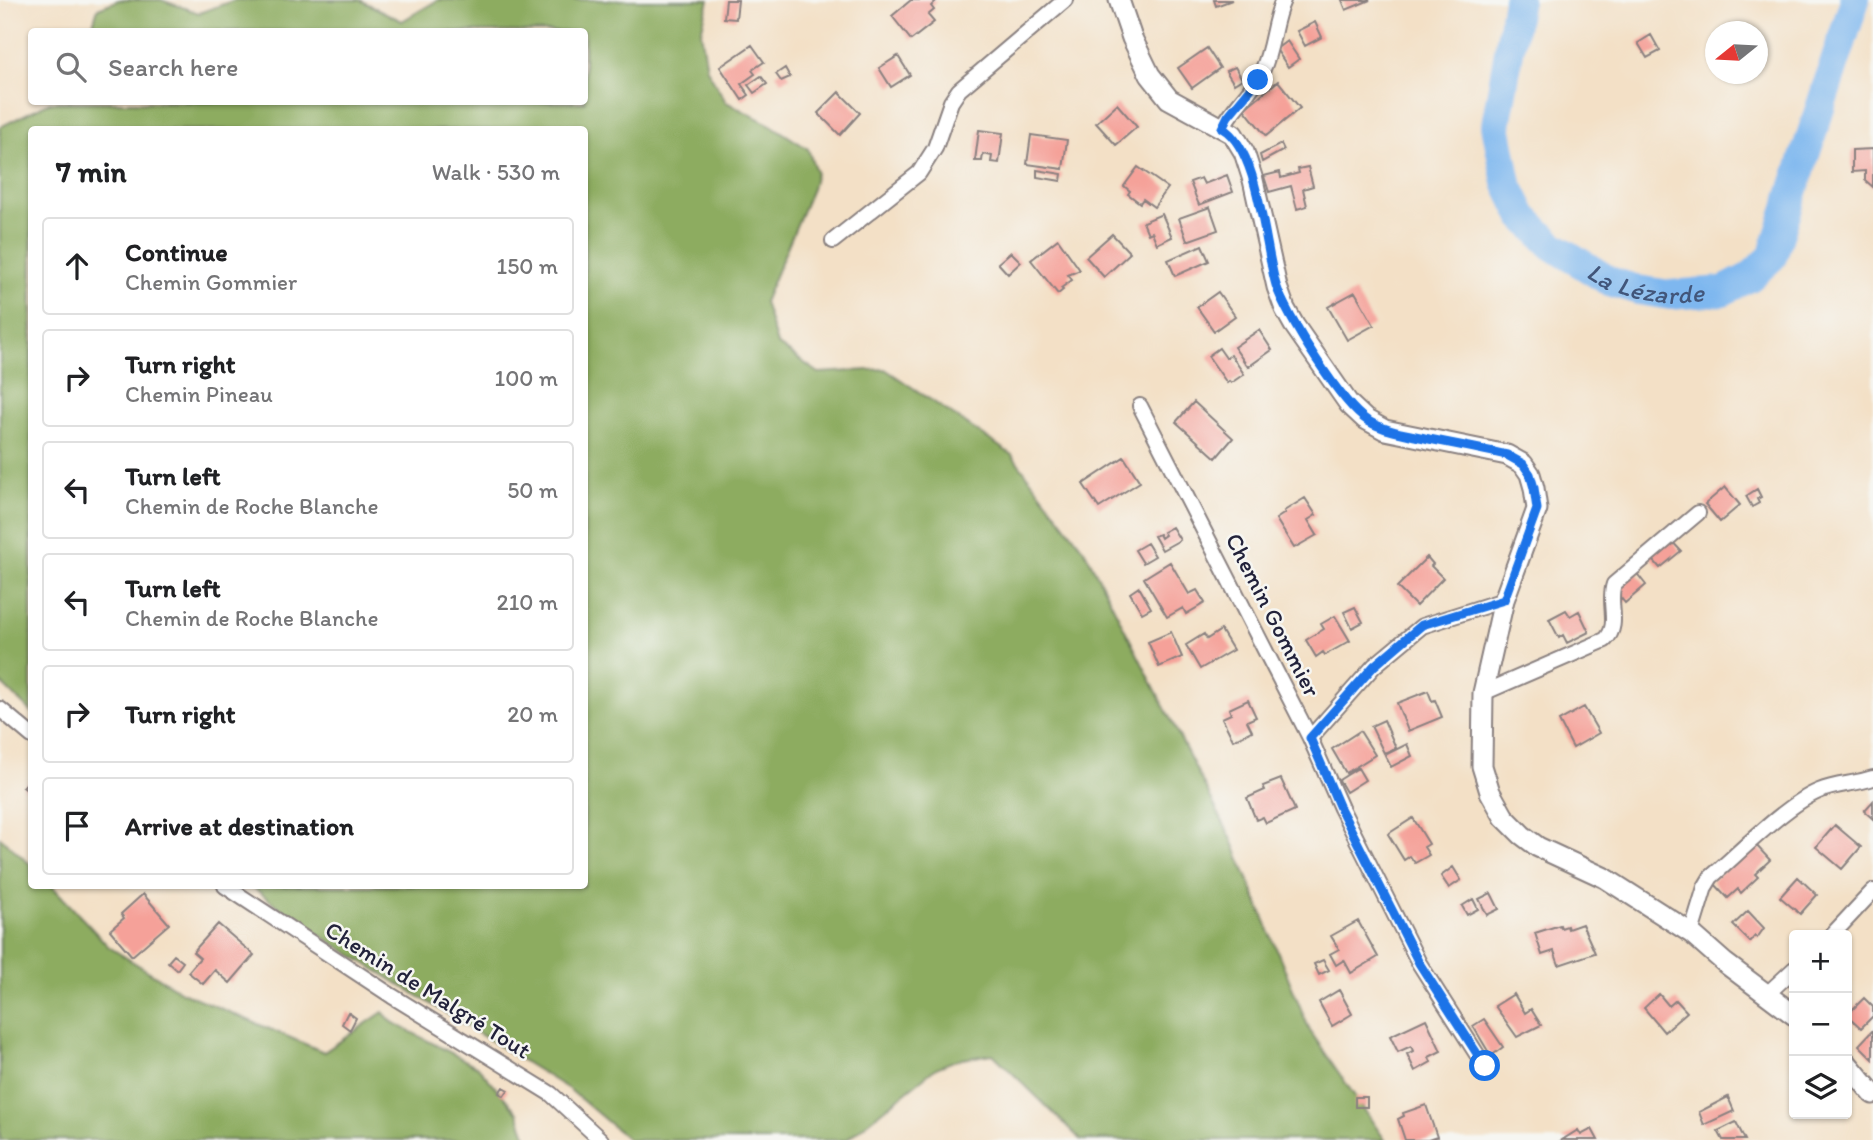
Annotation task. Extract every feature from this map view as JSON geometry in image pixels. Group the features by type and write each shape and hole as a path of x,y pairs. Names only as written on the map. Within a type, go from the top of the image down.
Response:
{"main road":[{"path":"1119,0 1132,38 1150,75 1169,99 1233,134 1244,152 1277,287 1286,309 1294,325 1349,404 1365,419 1385,430 1507,455 1523,464 1530,474 1537,509 1504,600 1483,693 1482,766 1490,792 1504,817 1538,847 1605,878 1691,933 1789,1012"},
{"path":"1852,1069 1873,1094"}],"street":[{"path":"833,242 919,173 934,148 951,102 959,90 1065,0"},
{"path":"1222,128 1228,116 1251,91 1265,66 1283,0"},
{"name":"Chemin Gommier","path":"1140,406 1310,738 1340,808 1419,963 1485,1066"},
{"path":"1483,693 1605,640 1612,633 1613,627 1611,592 1614,584 1698,513"},
{"path":"1310,738 1374,666 1422,625 1504,600"},
{"path":"0,709 28,733"},
{"path":"1691,933 1705,887 1712,877 1771,826 1807,797 1819,791 1873,778"},
{"name":"Chemin de Malgré Tout","path":"230,889 392,996 551,1094 601,1140"},
{"path":"1837,930 1873,891"},
{"path":"1766,995 1789,974"}],"green space":[{"path":"119,0 161,0 199,13 235,0 360,0 402,21 438,0 709,0 701,32 707,69 726,102 771,125 808,149 816,172 812,189 764,302 777,344 819,373 885,369 1012,455 1085,551 1232,840 1310,1031 1385,1140 1081,1140 993,1054 956,1060 936,1068 846,1140 629,1140 570,1090 305,926 255,889 588,889 588,126 28,126 28,709 0,682 0,127 44,105 588,105 588,28 92,28 98,8"},
{"path":"0,837 28,862 28,889 55,889 109,947 182,992 324,1052 383,1012 392,1022 478,1067 518,1113 528,1140 0,1140"}],"building":[{"path":"726,0 738,0 736,19 724,18"},
{"path":"911,0 937,0 931,6 934,10 928,15 934,22 911,40 892,16"},
{"path":"1214,0 1232,0 1216,6"},
{"path":"1342,0 1370,0 1346,10"},
{"path":"1315,22 1322,37 1305,46 1297,31"},
{"path":"1651,35 1660,51 1647,58 1638,43"},
{"path":"1287,41 1299,59 1288,67 1276,49"},
{"path":"752,45 764,62 752,70 755,74 741,84 749,95 742,100 720,67"},
{"path":"1207,48 1220,68 1192,88 1178,68"},
{"path":"898,56 910,75 891,87 879,68"},
{"path":"1235,67 1242,79 1234,84 1226,71"},
{"path":"785,68 790,77 781,81 776,74"},
{"path":"761,76 767,84 754,93 748,85"},
{"path":"1278,81 1300,108 1266,136 1244,109"},
{"path":"839,92 860,113 840,135 818,113"},
{"path":"1117,104 1137,127 1116,145 1096,123"},
{"path":"979,130 1003,133 999,163 991,162 992,156 983,154 982,161 975,161"},
{"path":"1031,135 1067,140 1063,169 1027,164"},
{"path":"1281,144 1284,150 1262,162 1260,155"},
{"path":"1873,149 1873,187 1865,180 1865,171 1852,172 1852,150"},
{"path":"1138,167 1168,188 1154,207 1143,199 1140,203 1128,194 1130,191 1124,186"},
{"path":"1308,167 1313,186 1303,189 1307,206 1297,209 1291,186 1269,192 1264,176 1280,172 1281,178 1299,173 1298,169"},
{"path":"1037,170 1062,174 1061,181 1037,177"},
{"path":"1227,175 1233,192 1199,205 1190,182 1201,178 1204,184"},
{"path":"1210,207 1218,230 1187,241 1179,218"},
{"path":"1162,214 1172,237 1157,244 1152,232 1148,234 1143,222"},
{"path":"1112,234 1130,253 1104,277 1086,257"},
{"path":"1058,239 1080,270 1068,275 1072,280 1061,288 1063,290 1058,294 1031,260"},
{"path":"1202,245 1209,261 1175,276 1168,260"},
{"path":"1011,252 1021,262 1008,274 998,263"},
{"path":"1218,292 1235,316 1214,331 1197,307"},
{"path":"1355,292 1374,325 1347,340 1328,307"},
{"path":"1259,330 1272,350 1248,367 1234,347"},
{"path":"1219,348 1226,358 1231,355 1244,374 1231,383 1227,383 1208,356"},
{"path":"1194,402 1233,438 1216,458 1176,422"},
{"path":"1124,457 1140,482 1099,508 1083,484"},
{"path":"1725,487 1740,505 1720,522 1705,504"},
{"path":"1757,489 1761,497 1757,499 1759,503 1752,507 1746,496"},
{"path":"1305,498 1316,515 1308,520 1317,535 1294,548 1276,519"},
{"path":"1172,527 1180,540 1162,550 1154,536 1159,534 1161,538 1165,535 1163,532"},
{"path":"1669,538 1681,551 1660,568 1649,555"},
{"path":"1147,543 1155,556 1143,563 1135,550"},
{"path":"1427,557 1433,564 1431,566 1443,578 1416,606 1397,587"},
{"path":"1170,562 1189,594 1197,590 1205,603 1186,614 1183,608 1167,617 1144,578"},
{"path":"1635,571 1646,585 1625,603 1614,589"},
{"path":"1139,587 1151,608 1142,613 1130,593"},
{"path":"1355,607 1363,622 1352,628 1344,612"},
{"path":"1566,610 1570,616 1579,611 1589,632 1567,643 1563,635 1559,638 1549,619"},
{"path":"1335,616 1350,641 1316,657 1306,640 1324,629 1321,624"},
{"path":"1221,630 1233,650 1200,669 1186,645 1204,634 1207,639"},
{"path":"1171,632 1182,657 1159,667 1148,642"},
{"path":"1428,691 1442,717 1408,731 1397,703"},
{"path":"1248,700 1256,717 1247,721 1252,731 1233,740 1222,718 1231,714 1229,709"},
{"path":"1584,707 1599,733 1573,748 1559,721"},
{"path":"1384,720 1396,748 1384,753 1371,726"},
{"path":"1360,731 1375,755 1346,773 1332,749"},
{"path":"1407,744 1412,756 1391,767 1385,755"},
{"path":"1358,768 1365,780 1346,792 1339,780"},
{"path":"1281,779 1295,810 1266,823 1263,817 1256,820 1247,798 1265,790 1263,786"},
{"path":"1873,801 1873,819 1864,811"},
{"path":"1413,818 1429,844 1424,847 1429,855 1415,863 1410,856 1404,860 1388,834"},
{"path":"1835,825 1861,847 1842,869 1816,847"},
{"path":"1754,843 1770,860 1755,874 1758,877 1741,893 1738,889 1728,898 1712,881"},
{"path":"1453,867 1461,880 1449,888 1441,876"},
{"path":"1798,877 1817,895 1800,914 1780,897"},
{"path":"1491,893 1499,909 1487,915 1479,899"},
{"path":"143,894 169,924 132,956 110,930 124,918 121,914"},
{"path":"1473,899 1478,909 1467,915 1462,906"},
{"path":"1748,911 1764,928 1757,938 1755,936 1750,942 1733,925"},
{"path":"1358,921 1378,957 1351,973 1344,960 1336,965 1330,954 1339,949 1331,936"},
{"path":"218,924 254,955 230,983 215,970 203,984 188,972 200,958 193,952"},
{"path":"1582,924 1595,953 1559,965 1554,951 1542,955 1535,933 1560,925 1561,928 1567,926 1568,929"},
{"path":"174,955 183,962 177,970 168,962"},
{"path":"1323,960 1329,970 1319,975 1314,964"},
{"path":"1339,990 1352,1014 1332,1026 1319,1002"},
{"path":"1514,994 1525,1013 1531,1009 1541,1025 1517,1037 1495,1006"},
{"path":"1659,994 1669,1006 1676,1000 1687,1012 1664,1032 1644,1008"},
{"path":"1864,998 1873,1007 1873,1016 1861,1028 1852,1020 1852,1010"},
{"path":"348,1012 356,1018 350,1030 342,1024"},
{"path":"1426,1019 1441,1051 1429,1057 1431,1062 1415,1071 1407,1054 1413,1051 1411,1046 1398,1052 1390,1036"},
{"path":"1484,1019 1503,1047 1491,1056 1473,1026"},
{"path":"1873,1030 1873,1059 1859,1045"},
{"path":"503,1087 508,1090 504,1096 499,1093"},
{"path":"1355,1097 1367,1097 1367,1107 1355,1107"},
{"path":"1728,1097 1734,1111 1704,1125 1699,1112"},
{"path":"1426,1105 1437,1137 1428,1140 1405,1140 1398,1119 1404,1116 1403,1113"},
{"path":"1736,1122 1745,1140 1723,1140 1718,1131"},
{"path":"1592,1129 1598,1140 1562,1140 1578,1130 1581,1135"}],"waterway":[{"name":"La Lézarde","path":"1518,0 1496,125 1507,183 1523,216 1552,245 1609,281 1638,290 1670,295 1723,291 1750,277 1772,257 1855,0"}],"route":[{"path":"1258,80 1228,116 1222,128 1233,134 1244,152 1277,287 1294,325 1349,404 1365,419 1385,430 1507,455 1523,464 1530,474 1534,488 1537,509 1504,600 1422,625 1374,666 1310,738 1340,808 1419,963 1485,1066"}]}
